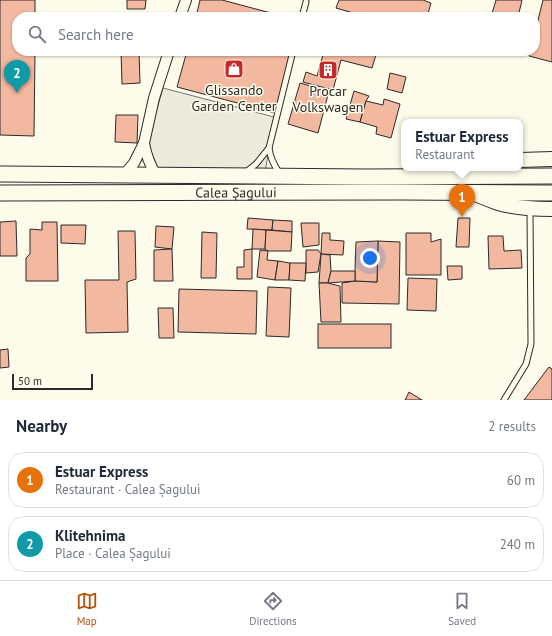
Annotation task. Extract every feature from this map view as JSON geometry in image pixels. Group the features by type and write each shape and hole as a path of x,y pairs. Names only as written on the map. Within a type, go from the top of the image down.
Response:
{"main road":[{"name":"Calea Șagului","path":"0,174 366,177 552,176"},
{"name":"Calea Șagului","path":"0,193 552,193"}],"street":[{"path":"182,12 186,0"},
{"path":"124,175 134,163 144,143 154,98 167,56"},
{"path":"144,143 145,152 156,175"},
{"path":"523,160 552,159"},
{"name":"Calea Șagului","path":"457,176 471,171"},
{"name":"Calea Șagului","path":"472,193 498,203 515,207 552,209"}],"lane":[{"path":"303,12 306,2"},
{"path":"281,176 270,156 269,148 292,56"},
{"path":"242,176 256,164 269,148"},
{"path":"504,400 526,364 531,344 530,209"}],"shaded area":[{"path":"163,88 274,117 265,173 157,169 150,155 148,140"}],"building":[{"path":"0,0 35,0 35,12 12,12 12,56 35,56 34,136 0,135"},
{"path":"127,0 146,0 145,9 127,9"},
{"path":"200,0 222,0 267,12 197,12"},
{"path":"339,0 423,0 431,3 428,12 350,12 336,8"},
{"path":"496,0 522,0 519,12 492,12"},
{"path":"543,0 552,0 552,62 529,56 540,56 540,12"},
{"path":"121,56 139,56 140,83 122,84"},
{"name":"Glissando Garden Center","path":"186,56 291,56 275,113 177,87"},
{"name":"Procar Volkswagen","path":"323,56 376,56 372,68 341,60 333,90 303,82 306,72 317,76"},
{"path":"390,73 406,77 402,93 387,89"},
{"path":"300,83 329,91 318,133 288,124"},
{"path":"354,91 369,96 360,122 346,119"},
{"path":"384,99 400,104 391,138 376,134 377,127 360,122 366,101 383,105"},
{"path":"116,115 138,115 137,143 115,142"},
{"path":"248,218 273,220 272,230 247,229"},
{"path":"458,218 470,218 469,247 456,247"},
{"path":"273,220 292,221 292,232 272,230"},
{"path":"16,221 17,256 0,256 0,222"},
{"path":"42,222 57,222 58,281 26,281 26,258 30,254 30,229 42,230"},
{"path":"301,223 319,223 319,245 303,247"},
{"path":"61,225 86,225 85,244 61,243"},
{"path":"156,226 174,227 172,249 155,247"},
{"path":"253,229 266,230 265,249 252,249"},
{"path":"266,230 292,232 291,251 268,251 265,249"},
{"path":"118,231 135,231 136,279 127,282 128,332 86,333 85,280 119,280"},
{"path":"202,232 217,233 216,278 201,278"},
{"path":"322,233 330,233 330,240 344,241 343,255 321,254"},
{"path":"406,233 431,233 431,242 441,239 441,275 406,275"},
{"path":"488,236 503,236 504,251 521,250 522,268 489,269"},
{"path":"378,241 400,242 399,304 342,303 342,283 355,281 377,282"},
{"path":"378,241 377,282 355,281 356,242"},
{"path":"172,249 173,281 154,281 154,250"},
{"path":"252,249 252,279 237,279 237,267 244,267 244,250"},
{"path":"260,250 268,251 267,260 278,261 275,280 257,277"},
{"path":"306,250 318,250 321,254 318,272 306,273"},
{"path":"321,254 330,255 331,271 328,283 319,283"},
{"path":"278,261 290,263 289,280 275,280"},
{"path":"290,263 306,263 305,281 289,280"},
{"path":"447,266 462,266 462,279 448,280"},
{"path":"331,271 355,271 355,281 328,283"},
{"path":"408,278 437,279 436,311 407,310"},
{"path":"319,283 328,283 340,286 341,322 321,322"},
{"path":"268,287 291,288 289,337 266,336"},
{"path":"179,289 257,291 256,334 178,332"},
{"path":"158,308 173,308 174,338 159,338"},
{"path":"318,324 391,324 391,348 318,348"},
{"path":"8,349 9,367 0,368 0,350"},
{"path":"549,367 552,369 552,400 524,400"},
{"path":"409,392 422,400 405,400"}],"place":[{"name":"Glissando Garden Center","path":"234,69"},
{"name":"Procar Volkswagen","path":"328,70"},
{"name":"Klitehnima","path":"17,93"},
{"name":"Estuar Express","path":"462,217"}]}
